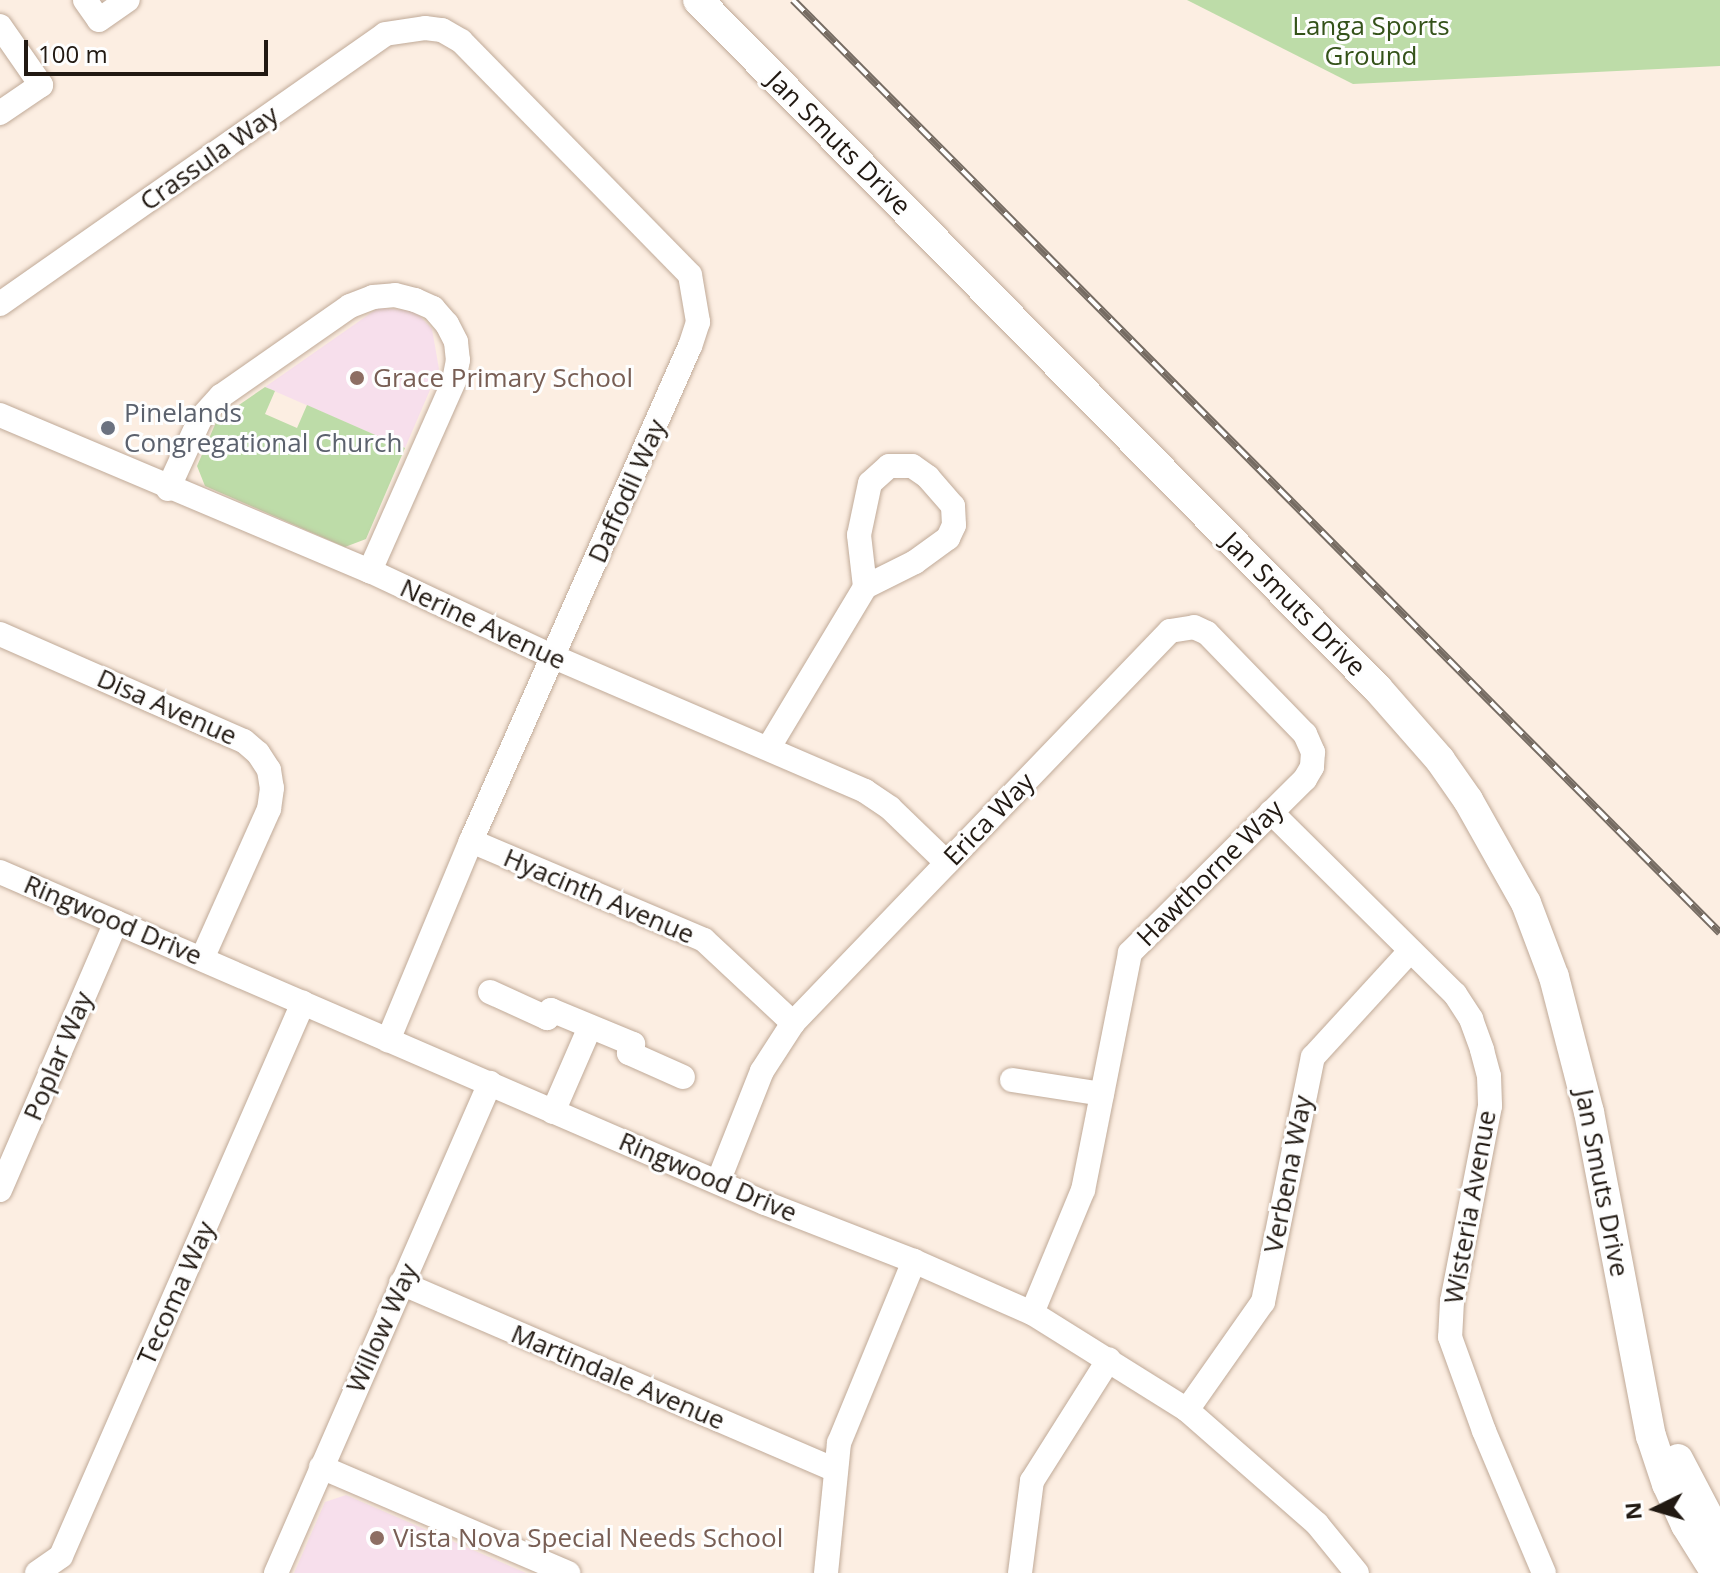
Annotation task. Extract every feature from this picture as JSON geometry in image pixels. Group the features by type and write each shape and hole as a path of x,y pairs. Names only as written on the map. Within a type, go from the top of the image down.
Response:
{"main road":[{"name":"Jan Smuts Drive","path":"698,0 1377,688 1440,760 1468,800 1526,903 1554,977 1582,1082 1651,1436 1667,1484 1716,1573"},
{"name":"Jan Smuts Drive","path":"1637,1357 1661,1422 1720,1539"}],"street":[{"path":"92,10 128,0"},
{"path":"0,26 41,85 0,113"},
{"name":"Crassula Way","path":"0,304 385,34 425,28"},
{"name":"Daffodil Way","path":"388,1040 471,841 698,322 696,295 690,275 672,254 461,41 442,30 425,28"},
{"path":"168,489 200,419 221,396 350,306 373,297 395,295 415,300 433,308 447,324 456,342 458,360 454,381 370,571"},
{"name":"Nerine Avenue","path":"0,415 168,489 370,571 554,657 769,747 878,798 947,863"},
{"path":"769,747 865,587 935,550 948,538 954,525 953,506 928,477 912,466 889,466 870,483 859,535 865,587"},
{"name":"Erica Way","path":"718,1182 762,1071 793,1023 1170,631 1182,626 1207,633 1305,734 1313,752"},
{"name":"Disa Avenue","path":"0,634 244,741 258,753 269,770 272,788 269,809 202,959"},
{"name":"Hawthorne Way","path":"1032,1313 1079,1204 1130,953 1305,779 1312,767 1313,752"},
{"name":"Wisteria Avenue","path":"1271,812 1455,994 1471,1019 1489,1076 1490,1106 1452,1301 1450,1337 1484,1431 1544,1573"},
{"name":"Hyacinth Avenue","path":"471,841 704,940 793,1023"},
{"name":"Ringwood Drive","path":"0,872 553,1112 1032,1313 1187,1410 1288,1497 1357,1573"},
{"name":"Poplar Way","path":"0,1190 116,922"},
{"name":"Verbena Way","path":"1187,1410 1263,1302 1313,1057 1410,951"},
{"path":"490,992 547,1018 551,1010 633,1044 629,1053 683,1077"},
{"name":"Tecoma Way","path":"37,1573 61,1556 303,1003"},
{"path":"553,1112 590,1027"},
{"path":"1012,1080 1102,1094"},
{"name":"Willow Way","path":"276,1573 490,1083"},
{"path":"826,1573 835,1470 846,1418 914,1261"},
{"name":"Martindale Avenue","path":"401,1283 835,1470"},
{"path":"1027,1572 1032,1481 1109,1359"},
{"path":"321,1467 568,1573"}],"shaded area":[{"name":"Grace Primary School","path":"378,308 415,311 432,329 439,369 405,448 265,387"},
{"name":"Vista Nova Special Needs School","path":"346,1495 526,1573 294,1573 325,1502"}],"green space":[{"name":"Langa Sports Ground","path":"1187,0 1720,0 1720,66 1353,84"},
{"path":"265,387 275,391 265,414 297,428 307,405 405,448 366,539 345,547 205,486 197,466 217,420"}],"railway":[{"path":"793,0 1720,933"}],"place":[{"name":"Grace Primary School","path":"357,378"},
{"name":"Pinelands Congregational Church","path":"108,428"},
{"name":"Vista Nova Special Needs School","path":"377,1538"}]}
